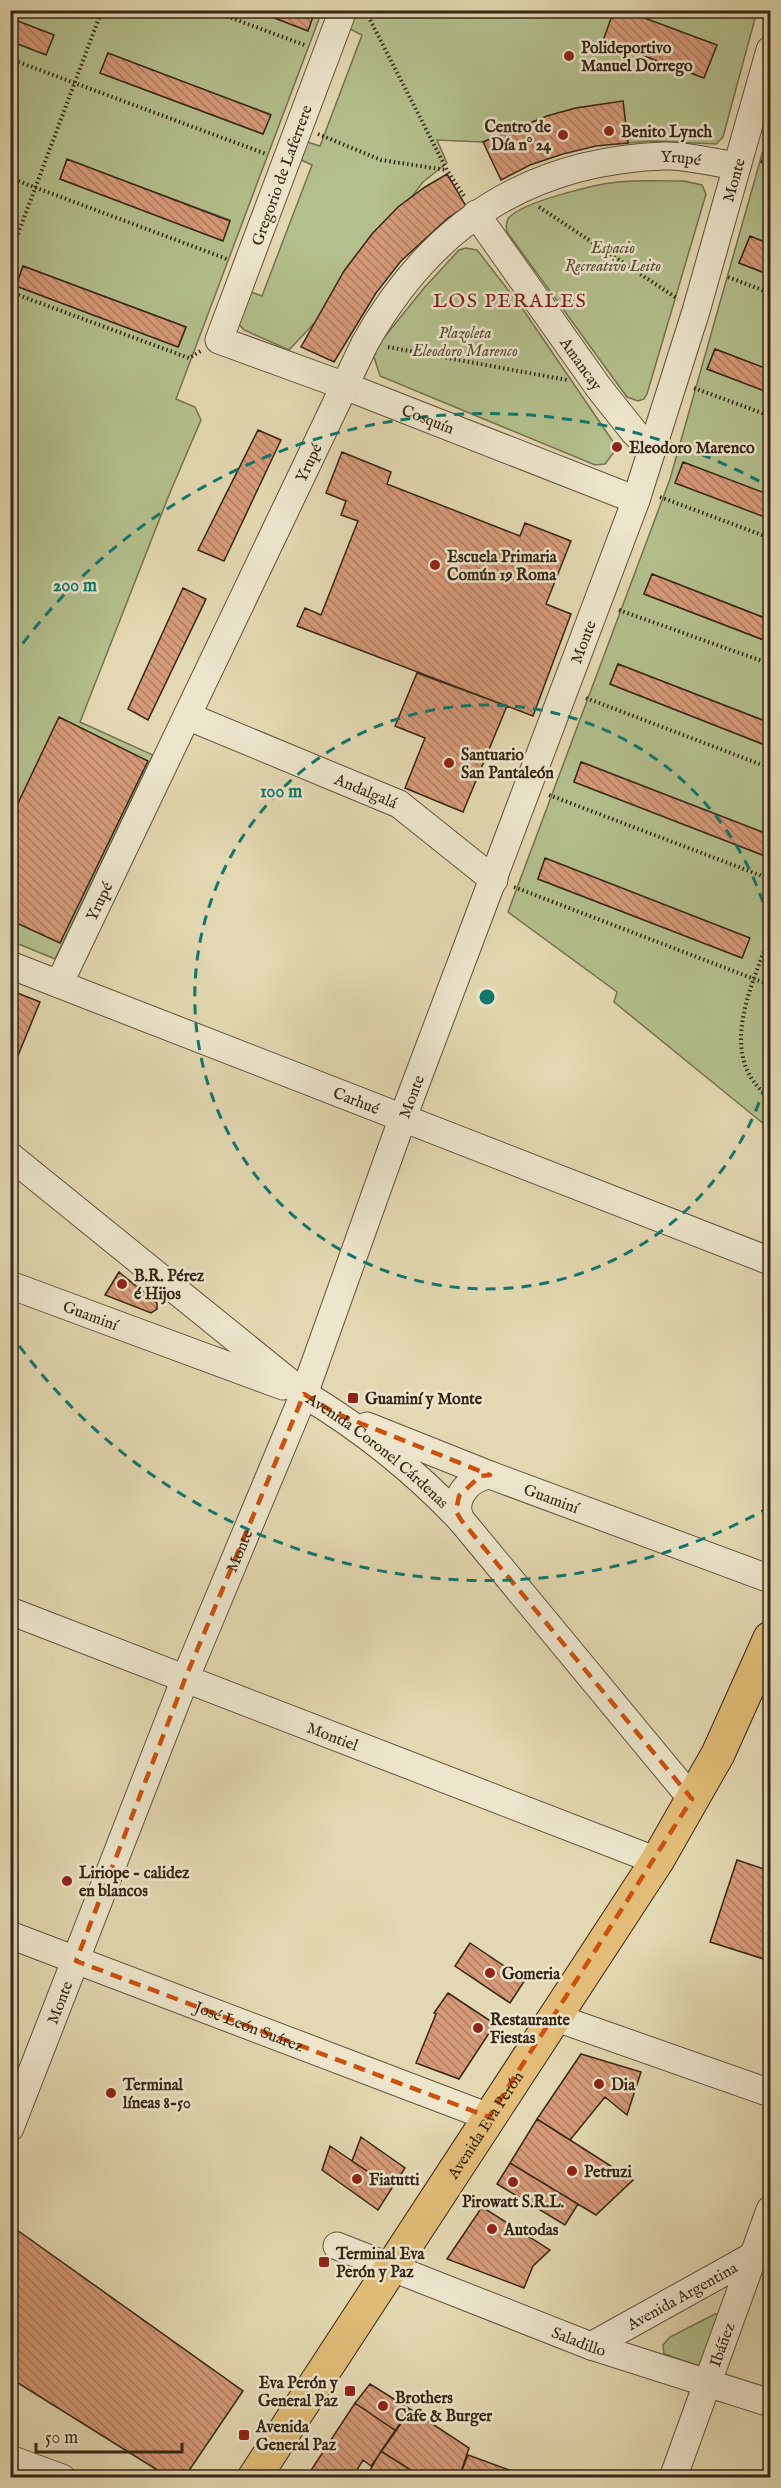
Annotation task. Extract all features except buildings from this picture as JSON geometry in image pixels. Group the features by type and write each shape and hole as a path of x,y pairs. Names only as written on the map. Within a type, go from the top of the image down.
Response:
{"main road":[{"name":"Avenida Eva Perón","path":"254,2478 657,1861 718,1754 771,1638"}],"street":[{"name":"Gregorio de Laferrere","path":"219,340 343,10"},
{"name":"Monte","path":"10,2128 185,1679 304,1394 403,1118 638,494 696,310 771,50"},
{"name":"Yrupé","path":"59,984 365,343 397,292 417,267 435,248 476,214 516,191 559,174 599,163 666,156 737,166"},
{"name":"Amancay","path":"476,214 599,388 634,432 652,450"},
{"name":"Cosquín","path":"219,340 638,494"},
{"name":"Andalgalá","path":"186,716 399,804 494,880"},
{"name":"Carhué","path":"10,965 771,1261"},
{"name":"Avenida Coronel Cárdenas","path":"10,1156 304,1394 335,1413 410,1470 461,1520 692,1799"},
{"name":"Guaminí","path":"10,1285 304,1394"},
{"name":"Guaminí","path":"335,1413 490,1475 771,1579"},
{"path":"461,1520 456,1511 459,1496 480,1476 490,1475"},
{"name":"Montiel","path":"10,1611 657,1861"},
{"name":"José León Suárez","path":"10,1935 489,2117"},
{"path":"554,2017 771,2094"},
{"name":"Ibáñez","path":"673,2478 708,2382 762,2251 771,2210"},
{"name":"Saladillo","path":"336,2246 591,2346 771,2403"},
{"name":"Avenida Argentina","path":"591,2346 762,2251"},
{"path":"10,2459 62,2478"}],"path":[{"path":"10,255 102,10"},
{"path":"210,10 327,54"},
{"path":"365,10 447,170 476,214"},
{"path":"10,59 287,162"},
{"path":"299,126 381,160 447,170"},
{"path":"10,178 247,267"},
{"path":"516,191 696,310"},
{"path":"708,269 771,293"},
{"path":"10,292 189,358 219,340"},
{"path":"365,343 599,388"},
{"path":"674,381 771,417"},
{"path":"638,494 771,538"},
{"path":"598,602 771,664"},
{"path":"565,690 771,768"},
{"path":"528,787 771,879"},
{"path":"494,880 771,985"},
{"path":"771,935 741,1024 740,1042 744,1061 752,1080 771,1098"}],"highlighted area":[{"path":"304,1394 335,1413 490,1475 480,1476 459,1496 456,1511 461,1520 692,1799 489,2117 76,1961 185,1679"}],"green space":[{"path":"11,11 254,11 307,30 314,11 322,11 176,399 195,407 201,420 169,495 80,722 153,755 55,959 11,941 10,155 17,138 11,136 11,41 46,54 11,18","holes":["108,54 270,114 263,134 101,73","67,160 230,220 222,240 60,179","23,266 186,327 179,346 16,286"]},
{"path":"352,11 757,11 723,137 716,144 652,141 628,143 623,101 576,108 547,116 483,142 437,140 447,163 423,182 320,317 289,350 244,330 235,320 251,292 262,296 312,165 297,158 304,141 320,146 362,35 346,27"},
{"path":"770,126 770,244 750,237 739,263 770,275 770,370 715,349 707,369 770,393 770,620 652,574 644,594 769,642 770,639 770,723 618,664 610,684 770,747 770,835 582,762 574,781 770,858 770,960 768,966 770,967 770,1129 614,1002 617,992 508,912 670,479","holes":["545,859 749,938 742,958 538,879"]},
{"name":"Espacio Recreativo Leito","path":"626,181 684,181 702,185 706,194 647,394 644,399 638,401 627,397 507,232 507,222 515,213 527,206 594,186"},
{"name":"Plazoleta Eleodoro Marenco","path":"466,248 477,250 522,308 614,443 614,452 605,464 595,465 380,376 374,357 378,345 424,288 459,250"},
{"path":"715,2314 723,2314 702,2367 664,2354 663,2345 670,2337"}],"place":[{"name":"Polideportivo Manuel Dorrego","path":"569,56"},
{"name":"Benito Lynch","path":"609,131"},
{"name":"Centro de Día n° 24","path":"563,135"},
{"name":"Eleodoro Marenco","path":"617,447"},
{"name":"Escuela Primaria Común 19 Roma","path":"435,565"},
{"name":"Santuario San Pantaleón","path":"449,763"},
{"name":"B.R. Pérez é Hijos","path":"122,1284"},
{"name":"Guaminí y Monte","path":"353,1398"},
{"name":"Liriope - calidez en blancos","path":"67,1881"},
{"name":"Gomeria","path":"490,1973"},
{"name":"Restaurante Fiestas","path":"478,2028"},
{"name":"Dia","path":"599,2084"},
{"name":"Terminal líneas 8-50","path":"111,2093"},
{"name":"Petruzi","path":"572,2171"},
{"name":"Fiatutti","path":"357,2179"},
{"name":"Pirowatt S.R.L.","path":"513,2182"},
{"name":"Autodas","path":"492,2229"},
{"name":"Terminal Eva Perón y Paz","path":"324,2262"},
{"name":"Eva Perón y General Paz","path":"350,2391"},
{"name":"Brothers Cafe & Burger","path":"383,2406"},
{"name":"Avenida General Paz","path":"244,2435"}],"district":[{"name":"LOS PERALES","path":"510,300"}]}
